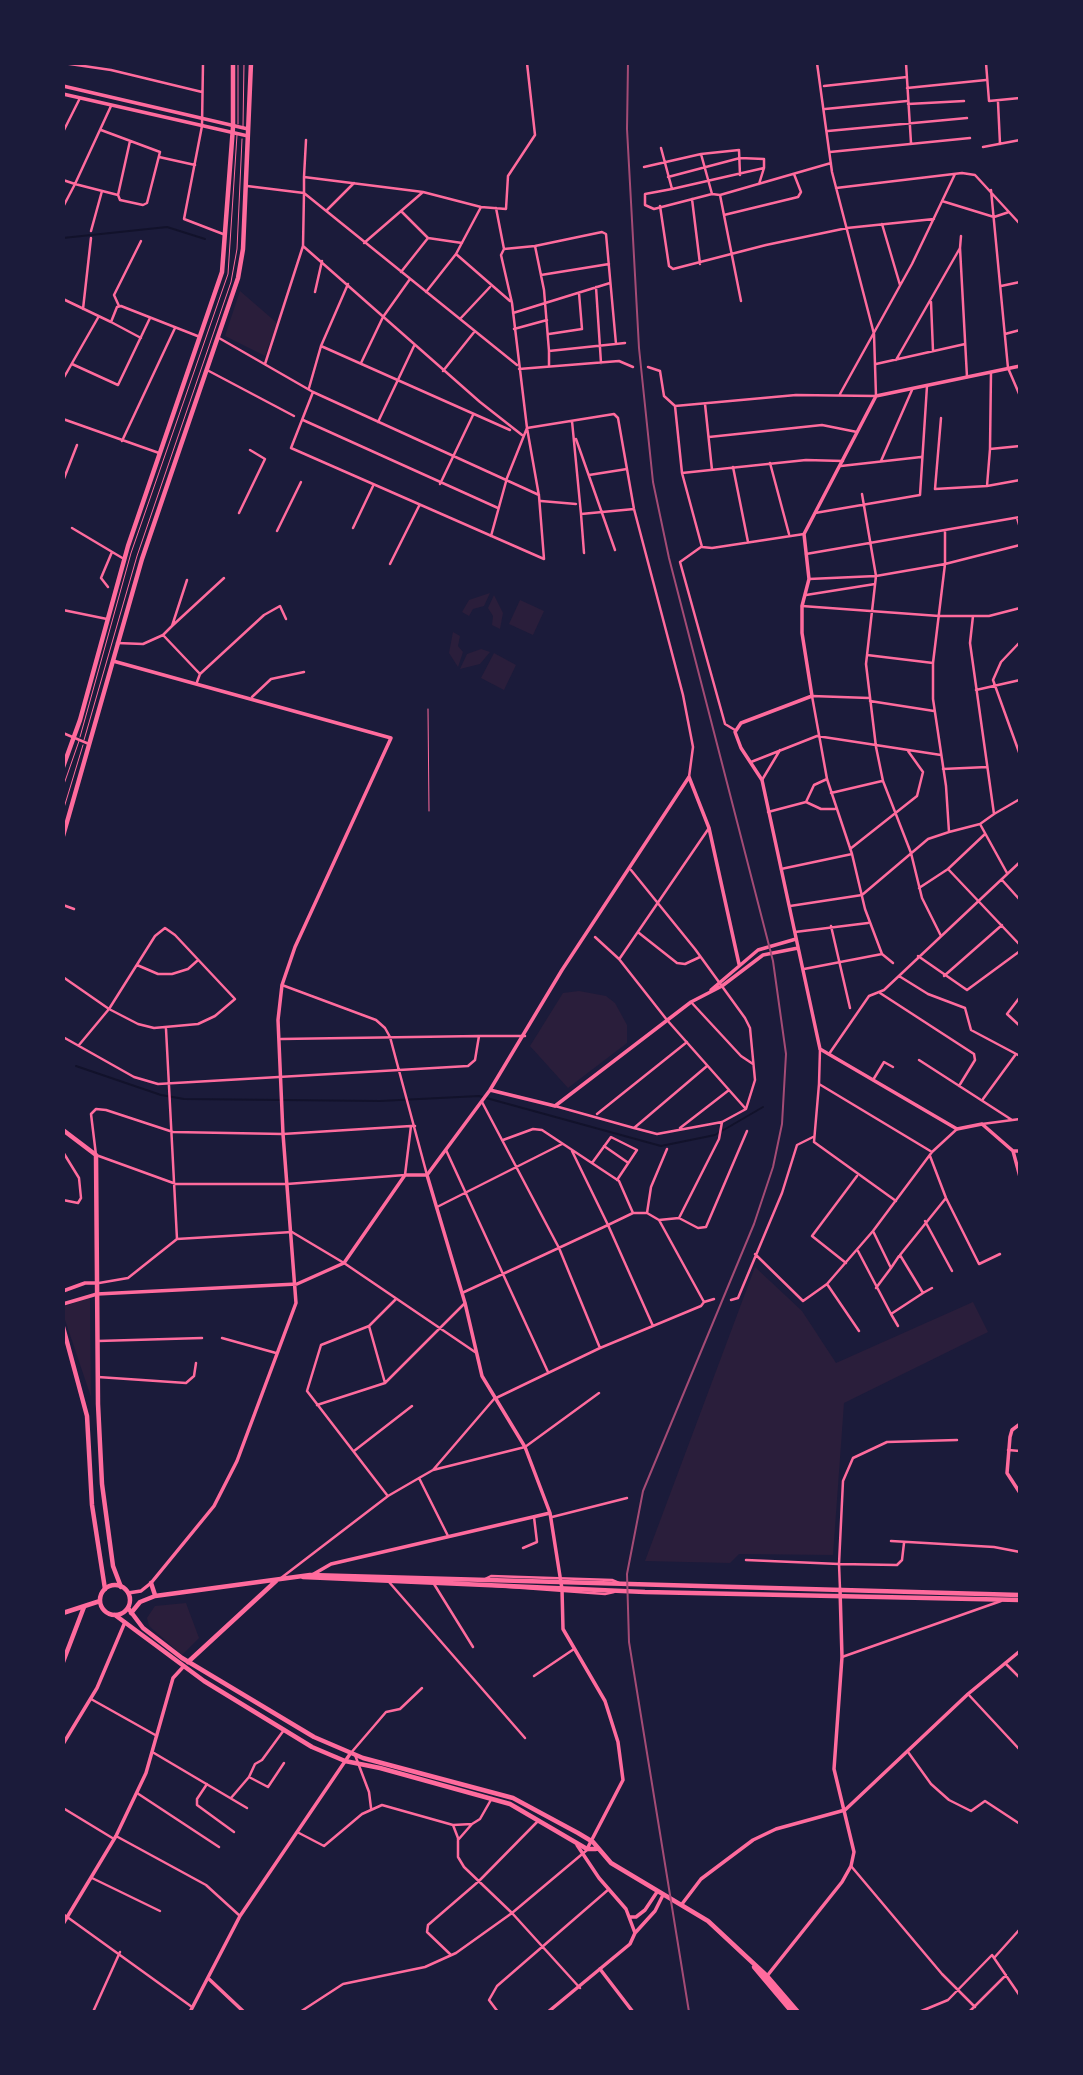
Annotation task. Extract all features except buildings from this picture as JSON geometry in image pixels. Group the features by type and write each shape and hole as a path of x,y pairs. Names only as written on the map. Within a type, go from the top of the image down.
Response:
{"main road":[{"path":"63,836 86,743 144,552 219,338 241,263 245,186 233,63"},
{"path":"63,767 76,740 124,559 202,338 222,272 251,63"},
{"path":"63,1130 96,1154 98,1377 105,1515 113,1566 121,1587"},
{"path":"63,1327 87,1416 92,1505 105,1589 100,1601 63,1613"},
{"path":"115,1615 130,1611 140,1602 155,1596 312,1575 1020,1598"},
{"path":"303,1577 434,1584 482,1582"},
{"path":"186,1664 278,1580"},
{"path":"496,1582 645,1592 840,1592 1020,1598"},
{"path":"151,1583 155,1596"},
{"path":"250,1584 260,1586 260,1594"},
{"path":"105,1589 113,1585 128,1593 130,1611 143,1628 186,1664 210,1675 314,1737 353,1754 513,1798 593,1843 611,1863 708,1921 767,1976 798,2012"},
{"path":"100,1601 105,1612 115,1615 284,1730 345,1761 492,1798 539,1820 587,1849 597,1849"},
{"path":"63,1662 84,1607"},
{"path":"745,1955 792,2012"}],"street":[{"path":"63,63 111,70 202,92"},
{"path":"111,70 113,63"},
{"path":"203,63 202,127 184,219 226,235"},
{"path":"304,177 423,192 481,207 506,209 508,176 535,135 527,63"},
{"path":"817,63 836,188 874,334 876,396 804,534 809,579 802,606 805,664 817,736 831,793 852,854 870,922 882,954 893,963"},
{"path":"906,63 911,144"},
{"path":"986,63 988,100 998,102 1020,97"},
{"path":"822,86 907,77"},
{"path":"907,88 986,80"},
{"path":"63,86 202,118 240,131"},
{"path":"63,94 202,127 240,131"},
{"path":"63,132 80,98"},
{"path":"825,109 964,101"},
{"path":"998,102 1000,144"},
{"path":"63,207 111,106"},
{"path":"828,131 967,118"},
{"path":"101,130 157,149 159,157 145,204 120,200 118,195 130,141"},
{"path":"830,152 970,138"},
{"path":"265,364 303,246 306,140"},
{"path":"983,147 1020,140"},
{"path":"661,148 672,189"},
{"path":"644,167 701,154 738,150 740,175"},
{"path":"701,154 712,194"},
{"path":"159,157 195,165"},
{"path":"668,177 704,165 740,158 764,159 759,184"},
{"path":"764,168 644,195 645,205 654,209 712,194 720,195 831,163"},
{"path":"724,215 798,197 801,192 794,174"},
{"path":"836,188 955,174 975,175 1020,224"},
{"path":"840,394 900,286 955,174"},
{"path":"63,180 118,195"},
{"path":"327,210 354,183"},
{"path":"245,186 304,193 518,367 619,361 633,368"},
{"path":"991,190 1008,368 1020,396"},
{"path":"91,232 102,191"},
{"path":"364,243 423,192"},
{"path":"720,195 741,301"},
{"path":"692,199 700,264"},
{"path":"943,201 994,217 1010,212"},
{"path":"660,206 670,268 700,264 847,228 934,219"},
{"path":"426,292 456,254 481,207"},
{"path":"313,392 291,448 544,559 540,501 496,208"},
{"path":"401,211 428,238 462,243"},
{"path":"882,224 900,286"},
{"path":"504,249 535,246 602,232 608,237 616,344"},
{"path":"961,236 967,377"},
{"path":"83,309 91,238"},
{"path":"401,272 428,238"},
{"path":"141,242 114,295 119,306 202,338"},
{"path":"303,246 514,432"},
{"path":"535,246 549,334 549,367"},
{"path":"896,360 960,248"},
{"path":"456,254 512,303"},
{"path":"315,292 322,261"},
{"path":"541,275 609,264"},
{"path":"361,363 383,317 410,279"},
{"path":"1001,286 1020,282"},
{"path":"512,313 610,283"},
{"path":"308,389 321,346 348,284"},
{"path":"460,320 491,287"},
{"path":"596,287 601,363"},
{"path":"549,334 582,328 578,291"},
{"path":"63,299 141,338"},
{"path":"931,299 933,351"},
{"path":"111,322 119,306"},
{"path":"63,379 99,317"},
{"path":"72,364 118,385 150,318"},
{"path":"513,328 547,320"},
{"path":"122,441 175,328"},
{"path":"1004,334 1020,330"},
{"path":"443,371 475,331"},
{"path":"219,338 313,392 507,478 539,496"},
{"path":"550,351 625,342"},
{"path":"876,364 965,344"},
{"path":"321,346 522,435"},
{"path":"378,422 414,346"},
{"path":"674,406 840,394 876,396 1020,366"},
{"path":"648,367 660,370 664,396 674,406 682,473 702,547"},
{"path":"208,370 295,416"},
{"path":"987,486 992,372"},
{"path":"815,513 918,497 921,489 927,386"},
{"path":"881,461 912,389"},
{"path":"705,402 712,470"},
{"path":"427,1175 489,1092 562,970 631,870 689,777 693,747 683,695 634,509 614,414 527,428 507,478 491,536"},
{"path":"440,484 473,415"},
{"path":"941,418 935,489 987,486 1020,480"},
{"path":"63,419 161,454"},
{"path":"303,420 498,508"},
{"path":"572,421 584,553"},
{"path":"709,437 822,425 857,432"},
{"path":"573,433 615,550"},
{"path":"63,481 77,445"},
{"path":"990,449 1020,446"},
{"path":"239,513 265,459 250,450"},
{"path":"839,466 921,457"},
{"path":"682,473 770,463 843,461"},
{"path":"770,463 789,534"},
{"path":"733,467 748,542"},
{"path":"589,475 626,469"},
{"path":"277,531 301,482"},
{"path":"353,528 373,486"},
{"path":"862,494 876,576 867,655 869,700 876,747 883,781 911,853 919,888 941,936"},
{"path":"540,501 576,504"},
{"path":"390,564 419,506"},
{"path":"581,514 634,509"},
{"path":"806,554 1019,517 1020,528"},
{"path":"72,528 124,559"},
{"path":"945,528 945,564 933,663 934,711 949,832"},
{"path":"804,534 702,547 680,562 725,724 735,730 741,748 762,780 820,1049 813,1137 821,1149 896,1201"},
{"path":"809,579 876,576 945,564 1020,545"},
{"path":"108,587 101,578 112,552"},
{"path":"117,643 143,644 163,635 224,578"},
{"path":"172,626 187,580"},
{"path":"805,596 875,584"},
{"path":"197,682 200,674 264,615 280,606 286,619"},
{"path":"802,606 872,613 989,617 1020,608"},
{"path":"63,610 107,619"},
{"path":"973,616 970,643 994,814"},
{"path":"163,635 200,674"},
{"path":"1020,642 1000,663 993,680 1020,755"},
{"path":"867,655 933,663"},
{"path":"113,661 252,697 391,738 295,947 282,985 278,1020 281,1039 283,1134 297,1284 296,1303 237,1461 214,1506 151,1583 141,1591 128,1593"},
{"path":"252,697 271,679 304,672"},
{"path":"976,690 1020,680"},
{"path":"735,730 741,723 812,696 869,700 934,711"},
{"path":"63,733 86,743"},
{"path":"751,762 817,736 941,755"},
{"path":"762,780 780,750"},
{"path":"850,849 912,802 923,779 921,767 908,750"},
{"path":"943,769 987,766"},
{"path":"689,777 709,828 739,964"},
{"path":"806,802 814,785 827,779"},
{"path":"831,793 883,781"},
{"path":"790,906 862,895 928,839 980,824 1020,799"},
{"path":"768,812 806,802 821,809 836,809"},
{"path":"980,824 1008,874"},
{"path":"620,959 709,828"},
{"path":"919,888 947,869 985,834"},
{"path":"781,869 852,854"},
{"path":"829,1054 864,1001 880,993 1020,862"},
{"path":"947,869 1020,944"},
{"path":"489,1092 595,1115 657,1134 722,1122 746,1109 755,1083 748,1023 719,981 631,870"},
{"path":"1002,880 1020,900"},
{"path":"63,905 74,909"},
{"path":"795,933 870,922"},
{"path":"944,976 1002,925"},
{"path":"831,926 850,1008"},
{"path":"63,977 109,1009 138,1024 166,1029 198,1024 215,1016 235,999 197,961 175,934 165,929 155,936 109,1009 79,1045"},
{"path":"639,933 677,963 685,964 700,957"},
{"path":"595,937 620,959 667,1020 746,1109"},
{"path":"710,991 758,950 796,939"},
{"path":"555,1106 691,1002 722,986 763,955 798,948"},
{"path":"919,956 963,989 972,989 1020,951"},
{"path":"804,969 882,954"},
{"path":"137,965 158,974 172,974 188,969 197,961"},
{"path":"897,975 928,994 965,1008 971,1030 1020,1056"},
{"path":"282,985 376,1020 390,1037 465,1303 475,1352 494,1399 525,1447 550,1515 561,1581 564,1629 605,1701 618,1742 623,1780 593,1843 512,1913 451,1955 425,1967 343,1984 300,2012"},
{"path":"880,993 974,1054 975,1060 960,1086"},
{"path":"1020,997 1007,1014 1020,1026"},
{"path":"691,1002 741,1056 753,1064"},
{"path":"166,1029 172,1101 177,1239"},
{"path":"63,1037 134,1077 158,1084 468,1066 475,1060 479,1036"},
{"path":"281,1039 524,1037"},
{"path":"595,1115 687,1042"},
{"path":"820,1049 957,1129"},
{"path":"983,1099 1016,1054"},
{"path":"919,1060 1012,1120"},
{"path":"873,1080 884,1062 893,1067"},
{"path":"634,1128 708,1065"},
{"path":"819,1084 931,1154 946,1198 979,1264 1000,1254"},
{"path":"677,1130 729,1090"},
{"path":"482,1102 559,1248 600,1348"},
{"path":"413,1126 283,1134 173,1132 96,1109 91,1114 96,1154 176,1184 287,1184 427,1175"},
{"path":"755,1254 803,1301 827,1284 846,1263 931,1154 957,1129 1020,1119"},
{"path":"680,1218 719,1139 722,1122"},
{"path":"982,1124 1020,1157"},
{"path":"63,1304 97,1294 297,1284 344,1263 405,1175 413,1126"},
{"path":"503,1140 537,1129 617,1180 633,1213"},
{"path":"659,1220 680,1218 698,1228 706,1227 747,1131"},
{"path":"592,1163 611,1137 637,1150 617,1180"},
{"path":"731,1300 738,1298 782,1193 797,1145 813,1137"},
{"path":"437,1207 562,1144"},
{"path":"604,1146 629,1163"},
{"path":"647,1213 651,1187 667,1149"},
{"path":"446,1150 548,1372"},
{"path":"572,1151 653,1326"},
{"path":"1013,1152 1020,1151"},
{"path":"63,1152 79,1178 81,1198 78,1203 63,1200"},
{"path":"1013,1152 1020,1177"},
{"path":"846,1263 812,1234 858,1175"},
{"path":"876,1288 925,1221 946,1198"},
{"path":"462,1293 633,1213 647,1213 659,1220 704,1302"},
{"path":"925,1221 952,1271"},
{"path":"63,1291 85,1283 128,1278 177,1239 292,1231 475,1352"},
{"path":"873,1231 891,1268"},
{"path":"857,1250 898,1326"},
{"path":"900,1255 923,1293"},
{"path":"827,1284 859,1331"},
{"path":"891,1314 932,1288"},
{"path":"388,1496 307,1391 321,1345 369,1326 396,1299"},
{"path":"433,1470 494,1399 600,1348 715,1299"},
{"path":"317,1405 385,1383 465,1303"},
{"path":"369,1326 385,1383"},
{"path":"98,1341 202,1338"},
{"path":"222,1338 279,1354"},
{"path":"98,1377 186,1382 194,1376 196,1363"},
{"path":"278,1580 388,1496 433,1470 525,1447 600,1393"},
{"path":"354,1451 412,1406"},
{"path":"1020,1424 1012,1430 1007,1473 1020,1493"},
{"path":"767,1976 851,1866 854,1852 834,1769 842,1657 839,1564 843,1481 853,1458 887,1442 957,1440"},
{"path":"1009,1450 1020,1451"},
{"path":"419,1478 448,1536"},
{"path":"312,1575 331,1564 627,1498"},
{"path":"523,1548 537,1542 534,1517"},
{"path":"891,1541 994,1547 1020,1552"},
{"path":"746,1560 897,1565 902,1560 904,1541"},
{"path":"617,1590 604,1594 485,1588 482,1582 491,1576 561,1581 612,1580 619,1583"},
{"path":"389,1582 525,1738"},
{"path":"434,1584 473,1647"},
{"path":"842,1657 1006,1599"},
{"path":"63,1744 91,1699 125,1622"},
{"path":"534,1676 574,1649"},
{"path":"682,1904 701,1879 753,1840 776,1829 845,1810 968,1694 1020,1651"},
{"path":"1004,1663 1020,1678"},
{"path":"63,1924 65,1915 92,1878 115,1838 137,1793 154,1752 173,1678 186,1664"},
{"path":"190,2012 240,1916 299,1833 345,1761 386,1712 400,1709 422,1688"},
{"path":"968,1694 1020,1750"},
{"path":"91,1699 156,1736"},
{"path":"231,1798 284,1730"},
{"path":"154,1752 247,1808"},
{"path":"907,1752 931,1784 949,1800 971,1811 985,1801 1020,1824"},
{"path":"353,1754 371,1808"},
{"path":"249,1777 268,1787 285,1763"},
{"path":"208,1784 197,1799 197,1805 234,1832"},
{"path":"137,1793 219,1847"},
{"path":"458,1840 480,1819 492,1798"},
{"path":"299,1833 324,1846 371,1808 391,1805 453,1825 472,1824"},
{"path":"63,1808 206,1885 240,1916"},
{"path":"451,1955 426,1929 479,1881 539,1820"},
{"path":"453,1825 458,1840 458,1857 580,1988"},
{"path":"574,1840 582,1855 628,1916 635,1933"},
{"path":"851,1866 975,2007"},
{"path":"92,1878 159,1911"},
{"path":"498,2012 489,1996 609,1889"},
{"path":"628,1916 636,1917 660,1893"},
{"path":"548,2012 630,1944 635,1933 655,1911 660,1893"},
{"path":"65,1915 120,1952 192,2007"},
{"path":"994,1958 1020,1929"},
{"path":"93,2012 120,1952"},
{"path":"919,2012 948,2000 992,1955 1020,1996"},
{"path":"600,1969 633,2012"},
{"path":"969,2012 1006,1975"},
{"path":"209,1979 244,2012"},
{"path":"1016,1989 1020,1985"}],"lane":[{"path":"63,811 86,743 137,556 231,282 237,249 240,131 238,63"},
{"path":"63,787 131,553 228,274 244,63"},
{"path":"428,709 429,811"}],"shaded area":[{"path":"240,291 277,323 265,356 225,336"},
{"path":"490,593 484,606 473,609 469,616 462,612 469,600"},
{"path":"494,595 503,613 500,629 492,625 493,616 488,608"},
{"path":"520,600 544,611 533,635 509,624"},
{"path":"453,632 460,636 458,646 463,652 458,667 449,653"},
{"path":"481,649 490,652 480,664 460,669 467,654"},
{"path":"494,653 516,665 504,690 481,678"},
{"path":"579,991 606,996 615,1003 627,1025 627,1043 568,1088 530,1046 563,993"},
{"path":"755,1267 802,1311 836,1363 973,1302 988,1332 844,1403 833,1555 739,1554 730,1563 645,1561"},
{"path":"90,1297 91,1397 63,1314 63,1307"},
{"path":"186,1603 199,1638 182,1655 149,1626 147,1618 155,1606"}],"waterway":[{"path":"63,238 167,227 205,239"},
{"path":"76,1066 161,1095 184,1099 380,1101 479,1096 661,1146 715,1135 763,1107"}],"railway":[{"path":"628,63 627,129 639,348 653,482 669,558 773,961 786,1054 782,1124 773,1167 754,1224 643,1491 627,1574 629,1642 689,2012"}]}
